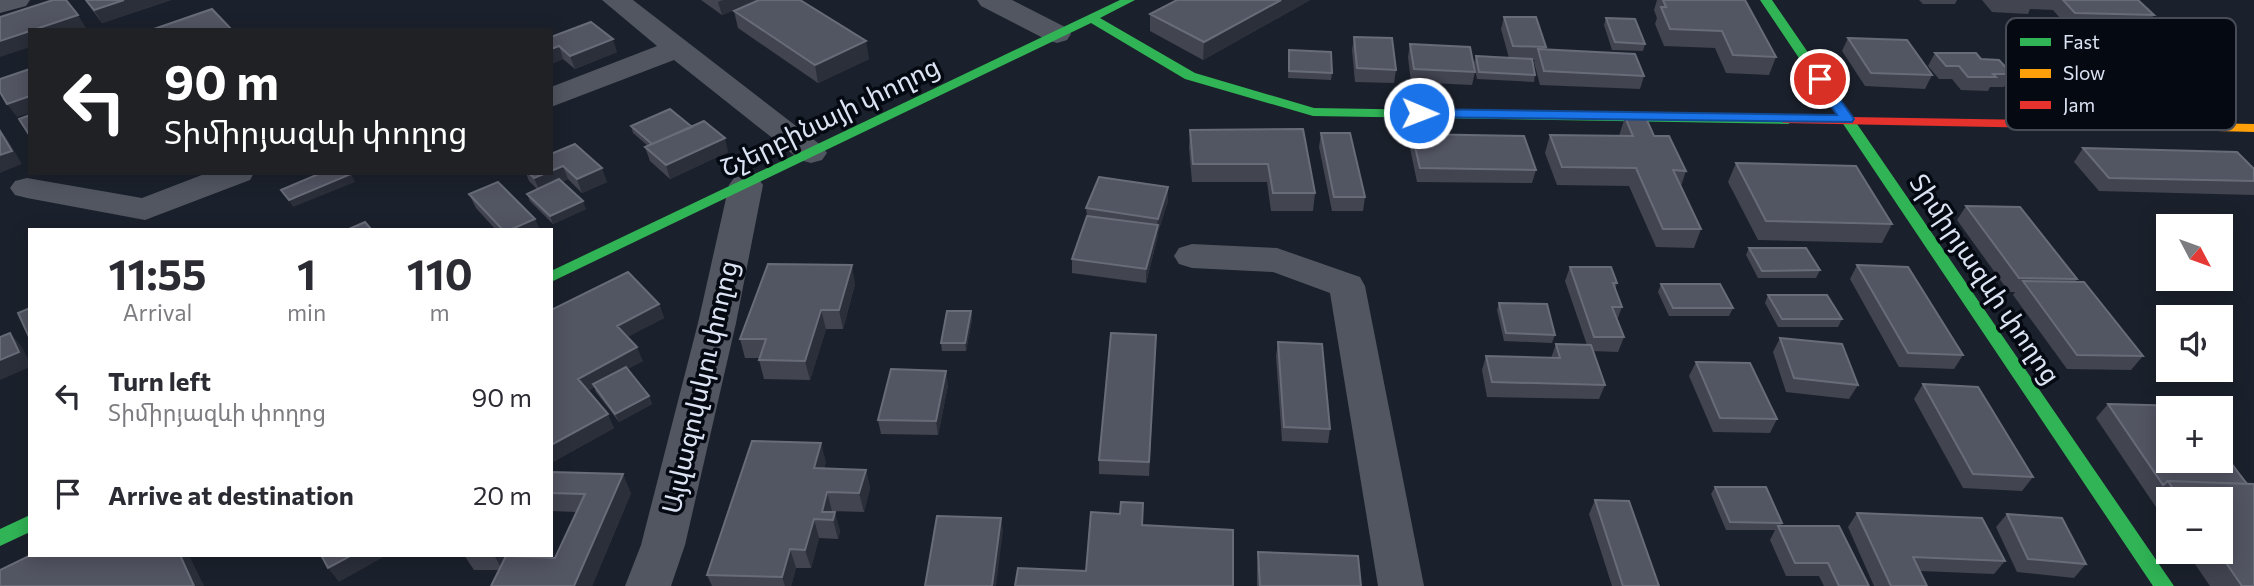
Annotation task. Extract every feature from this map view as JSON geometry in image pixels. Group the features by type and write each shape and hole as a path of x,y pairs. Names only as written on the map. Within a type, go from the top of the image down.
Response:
{"street":[{"path":"0,5 16,0"},
{"path":"616,0 811,153"},
{"path":"990,0 1057,34"},
{"name":"Շչերբինայի փողոց","path":"553,276 1129,0"},
{"name":"Տիմիրյազևի փողոց","path":"1766,0 2164,586"},
{"path":"1091,18 1190,76 1312,112 2006,123"},
{"path":"553,97 677,48"},
{"path":"2236,128 2254,128"},
{"path":"14,192 55,175"},
{"path":"14,192 145,209 233,175"},
{"name":"Այվազովսկու փողոց","path":"648,586 663,545 717,323 746,185"},
{"path":"1192,257 1277,260 1347,286 1401,586"},
{"path":"0,538 28,524"}],"building":[{"path":"53,0 66,0 78,15 39,28 28,28 28,32 0,41 0,17"},
{"path":"86,0 124,0 94,10"},
{"path":"759,0 800,0 866,41 815,65 734,11"},
{"path":"1177,0 1281,0 1204,42 1150,14"},
{"path":"1663,0 1745,0 1776,57 1733,55 1722,31 1670,29 1661,7 1666,7"},
{"path":"2063,0 2138,0 2154,15 2075,13"},
{"path":"212,9 230,28 157,28"},
{"path":"1504,17 1536,17 1546,47 1513,46"},
{"path":"1606,18 1635,19 1645,44 1615,42"},
{"path":"591,22 613,39 570,56 559,46 553,48 553,36"},
{"path":"1354,37 1392,38 1396,70 1357,68"},
{"path":"1848,38 1907,40 1932,75 1871,73"},
{"path":"1410,44 1470,47 1475,72 1414,69"},
{"path":"1538,49 1635,54 1644,76 1544,71"},
{"path":"1289,50 1331,52 1332,73 1289,71"},
{"path":"1935,53 1976,53 1981,59 1999,60 2006,68 2006,74 1993,74 1996,77 1968,77 1959,66 1946,66"},
{"path":"1476,56 1532,59 1535,75 1479,72"},
{"path":"28,70 28,97 7,104 0,92 0,79"},
{"path":"670,109 692,127 652,144 631,126"},
{"path":"28,116 28,133 19,119"},
{"path":"1625,117 1646,118 1654,136 1669,136 1686,171 1673,170 1701,229 1663,229 1636,168 1562,167 1550,135 1633,136"},
{"path":"704,121 725,138 666,165 645,147"},
{"path":"1303,129 1315,193 1273,193 1268,164 1193,164 1190,130"},
{"path":"0,131 12,151 0,155"},
{"path":"1321,133 1350,133 1365,197 1334,197"},
{"path":"1412,134 1524,136 1536,170 1420,168"},
{"path":"575,144 602,168 577,179 563,166 553,170 553,153"},
{"path":"2083,148 2237,152 2254,169 2254,181 2109,178"},
{"path":"1736,163 1856,166 1892,224 1766,221"},
{"path":"316,175 349,175 289,200 281,190"},
{"path":"1099,177 1168,187 1158,219 1086,208"},
{"path":"559,179 583,201 550,216 527,194"},
{"path":"498,182 535,219 514,228 501,228 469,194"},
{"path":"1966,206 2020,207 2077,279 2019,278"},
{"path":"1087,216 1158,225 1146,269 1072,259"},
{"path":"365,222 370,228 351,228"},
{"path":"1749,248 1806,248 1820,270 1762,271"},
{"path":"768,264 852,265 839,310 821,310 805,361 759,360 766,339 740,339"},
{"path":"1857,265 1908,267 1963,355 1908,353"},
{"path":"1570,267 1611,267 1617,283 1613,283 1622,307 1612,307 1624,337 1594,337"},
{"path":"628,272 659,304 617,326 637,347 578,379 608,414 553,444 553,309"},
{"path":"2023,281 2084,282 2143,356 2077,355"},
{"path":"1661,284 1720,284 1733,308 1673,308"},
{"path":"1768,295 1827,295 1842,319 1782,319"},
{"path":"1499,303 1547,304 1555,335 1506,333"},
{"path":"28,309 28,335 18,313"},
{"path":"947,311 971,311 965,343 941,343"},
{"path":"10,333 19,352 0,360 0,337"},
{"path":"1111,333 1156,335 1149,462 1099,460"},
{"path":"1780,338 1842,344 1858,385 1794,378"},
{"path":"1278,342 1322,344 1330,429 1284,427"},
{"path":"1556,344 1591,345 1605,385 1492,382 1486,356 1560,358"},
{"path":"1696,362 1750,363 1777,419 1720,418"},
{"path":"626,367 649,396 615,414 593,384"},
{"path":"891,369 946,371 936,421 878,420"},
{"path":"1923,384 1978,387 2033,477 1973,474"},
{"path":"2108,404 2156,405 2156,473 2233,473 2233,466 2247,484 2168,481 2163,485"},
{"path":"752,441 821,443 814,468 866,470 859,493 827,492 822,512 835,512 833,520 814,519 805,550 790,549 782,577 707,575"},
{"path":"553,472 623,474 574,586 491,586 506,557 555,558 585,494 553,493"},
{"path":"2168,481 2254,484 2254,586 2242,586 2227,564 2233,564 2233,487 2172,487"},
{"path":"1715,487 1766,487 1782,523 1730,522"},
{"path":"1595,500 1629,501 1659,586 1623,586"},
{"path":"1121,502 1143,503 1142,525 1233,530 1233,586 1015,586 1018,568 1086,571 1091,512 1120,514"},
{"path":"1857,513 1982,518 2005,561 1913,557 1927,586 1891,586"},
{"path":"2007,514 2062,518 2086,564 2028,559"},
{"path":"937,516 1001,518 992,586 925,586"},
{"path":"1778,526 1839,526 1869,586 1839,586 1828,563 1795,563"},
{"path":"1258,552 1358,556 1361,586 1260,586"},
{"path":"28,556 181,557 194,586 0,586 0,570"},
{"path":"322,557 348,557 328,568"}],"traffic: fast":[{"path":"553,276 1129,0"},
{"path":"1766,0 2164,586"},
{"path":"1091,18 1190,76 1313,112 1788,120"},
{"path":"0,538 28,524"}],"traffic: slow":[{"path":"2236,128 2254,128"}],"traffic: jam":[{"path":"1788,120 2006,124"}],"route":[{"path":"1419,113 1847,119 1820,79"}]}
